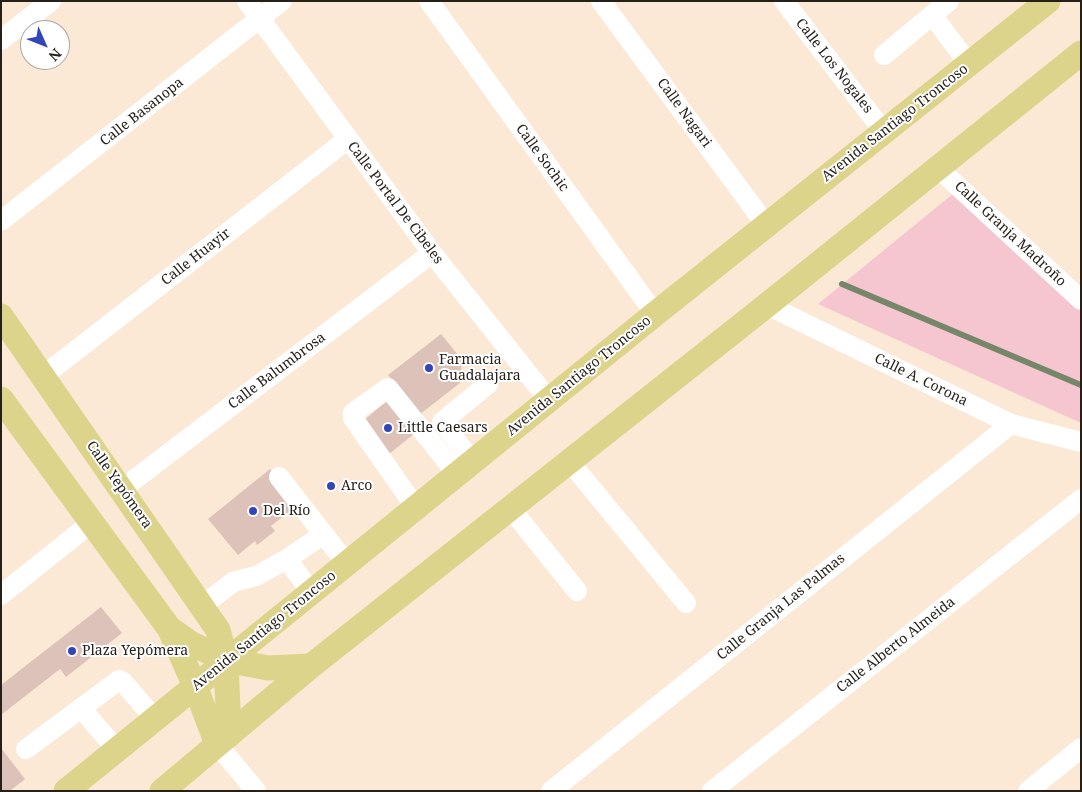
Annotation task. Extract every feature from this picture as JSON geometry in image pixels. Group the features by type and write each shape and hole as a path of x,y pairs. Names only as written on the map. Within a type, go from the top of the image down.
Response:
{"main road":[{"name":"Avenida Santiago Troncoso","path":"66,791 655,314 970,64 1045,2"},
{"path":"162,791 226,747 311,666 511,509 1081,53"},
{"name":"Calle Yepómera","path":"1,316 218,630 226,660 226,747"},
{"path":"3,404 169,628 195,686 226,747"},
{"path":"169,628 190,644 226,660 268,668 311,666"}],"street":[{"path":"1,40 51,1"},
{"name":"Calle Portal De Cibeles","path":"247,1 432,253 549,400"},
{"name":"Calle Basanopa","path":"1,221 282,1"},
{"name":"Calle Sochic","path":"429,1 655,314"},
{"name":"Calle Nagari","path":"601,1 766,225"},
{"name":"Calle Los Nogales","path":"784,1 884,132"},
{"path":"884,55 949,1"},
{"path":"932,15 970,64"},
{"name":"Calle Huayir","path":"43,376 348,139"},
{"name":"Calle Granja Madroño","path":"938,168 1081,300"},
{"name":"Calle Balumbrosa","path":"122,489 432,253"},
{"name":"Calle A. Corona","path":"767,305 1011,424 1081,442"},
{"path":"465,468 442,422 488,384"},
{"path":"416,508 353,418 353,414 388,388 465,468"},
{"name":"Calle Granja Las Palmas","path":"551,791 1011,424"},
{"path":"570,462 686,603"},
{"path":"279,476 347,564"},
{"name":"Calle Alberto Almeida","path":"712,791 1081,499"},
{"path":"511,509 577,591"},
{"path":"1,595 91,523"},
{"path":"202,606 233,582 256,576 287,559 324,534"},
{"path":"287,559 311,592"},
{"path":"26,749 115,682 121,681 155,719"},
{"path":"81,708 117,750"},
{"path":"226,747 256,791"},
{"path":"1028,791 1081,748"}],"shaded area":[{"path":"954,193 1081,310 1081,423 818,304"}],"building":[{"name":"Farmacia Guadalajara","path":"441,334 462,360 460,383 419,415 388,375"},
{"name":"Little Caesars","path":"387,401 414,434 389,454 363,421"},
{"name":"Del Río","path":"270,469 299,504 271,526 275,531 257,545 255,541 238,555 208,519"},
{"name":"Plaza Yepómera","path":"101,607 122,633 66,677 60,669 1,715 1,685"},
{"path":"1,748 25,779 10,791 1,791"}],"waterway":[{"path":"842,284 1081,385"}],"place":[{"name":"Farmacia Guadalajara","path":"429,368"},
{"name":"Little Caesars","path":"388,428"},
{"name":"Arco","path":"331,486"},
{"name":"Del Río","path":"253,511"},
{"name":"Plaza Yepómera","path":"72,651"}]}
